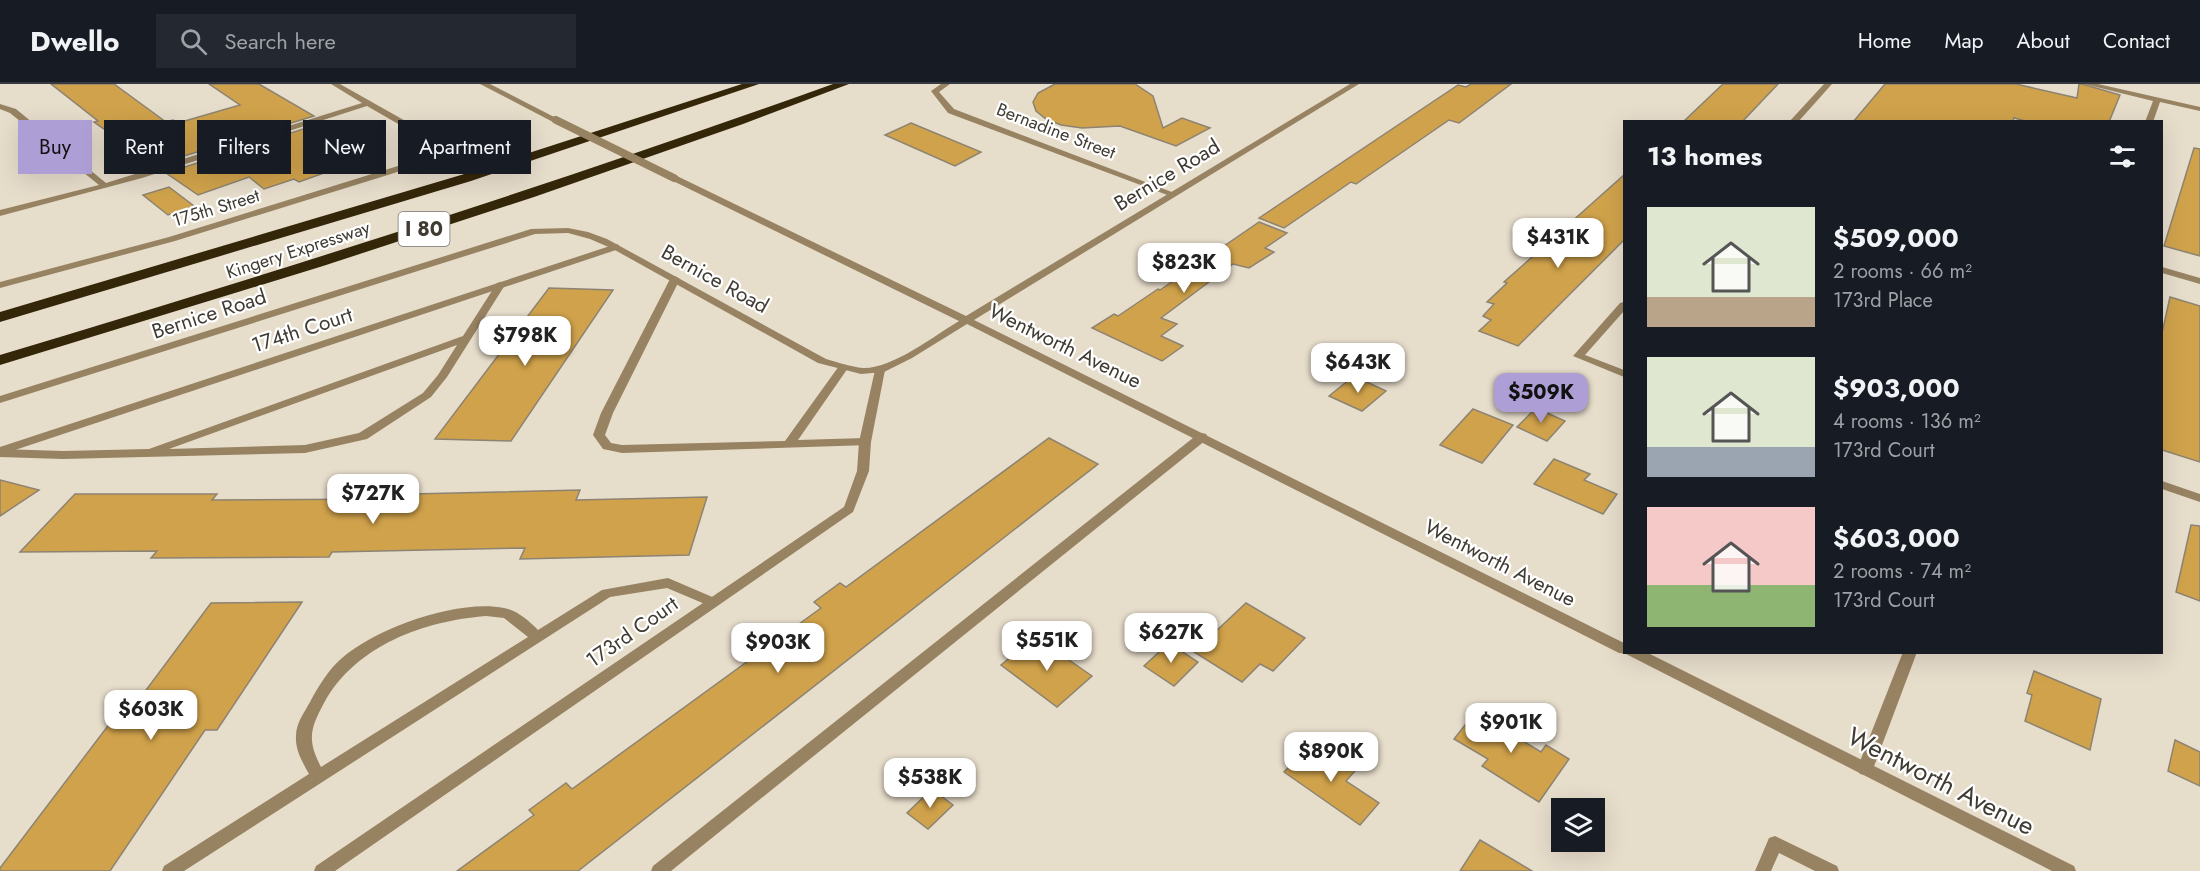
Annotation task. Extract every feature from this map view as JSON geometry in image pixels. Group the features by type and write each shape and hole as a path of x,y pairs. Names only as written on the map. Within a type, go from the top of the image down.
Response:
{"highway":[{"name":"Kingery Expressway","path":"0,317 466,178 753,84"},
{"name":"Kingery Expressway","path":"0,360 200,300 508,201 843,84"}],"street":[{"path":"335,84 368,103"},
{"name":"Wentworth Avenue","path":"484,84 966,320 1623,648"},
{"name":"Bernadine Street","path":"946,84 935,91 951,111 1173,194"},
{"name":"Bernice Road","path":"0,400 534,231 563,229 583,231 616,247 822,361 861,371 880,370 908,356 1355,84"},
{"path":"1795,120 1828,84"},
{"path":"2088,84 2200,109"},
{"path":"2150,120 2157,99"},
{"path":"0,213 105,186 368,103"},
{"name":"175th Street","path":"0,285 172,239 404,167 437,152 429,138 368,103"},
{"path":"0,106 13,111 105,186"},
{"name":"174th Court","path":"0,452 616,247"},
{"path":"2163,270 2200,281"},
{"path":"675,279 607,413 598,435 600,440 607,446 622,449 865,442"},
{"path":"0,452 63,455 305,449 363,436 427,395 442,377 500,285"},
{"path":"1623,306 1578,356 1623,374"},
{"path":"145,453 467,338"},
{"path":"789,444 843,368"},
{"name":"173rd Court","path":"322,871 849,509 862,471 865,442 880,370"},
{"path":"659,871 1202,437"},
{"path":"2163,485 2200,498"},
{"path":"170,871 607,593 668,583 712,602"},
{"path":"318,777 306,752 304,729 321,695 348,660 390,636 434,618 477,613 504,613 518,619 537,637"},
{"name":"Wentworth Avenue","path":"1636,654 1865,769 2048,866 2068,871"},
{"path":"1865,769 1909,654"},
{"path":"1763,871 1775,843 1831,871"}],"building":[{"path":"51,84 114,84 163,120 104,120 104,129 94,122 98,121"},
{"path":"209,84 259,84 314,116 291,123 291,120 197,120 197,152 185,156 185,121 240,105"},
{"path":"1055,84 1135,84 1153,96 1163,128 1182,118 1210,128 1176,146 1120,126 1082,128 1061,125 1046,119 1036,111 1033,102 1038,93"},
{"path":"1471,84 1511,84 1459,123 1449,120 1356,184 1351,182 1284,228 1259,218 1458,85 1466,87"},
{"path":"1723,84 1778,84 1744,120 1685,120"},
{"path":"1885,84 2016,84 2077,98 2079,84 2082,84 2120,95 2110,120 2022,120 2014,118 2013,120 1855,120"},
{"path":"911,123 981,152 955,166 885,135"},
{"path":"303,129 303,174 321,174 299,182 294,179 264,189 249,177 198,195 167,174 185,174 185,167 197,163 197,174 291,174 291,133"},
{"path":"2194,148 2200,149 2200,256 2164,246"},
{"path":"1623,176 1623,241 1518,346 1479,331 1491,320 1483,316 1494,304 1487,302 1507,283 1504,282"},
{"path":"169,187 194,206 168,215 143,195"},
{"path":"1259,222 1287,233 1265,248 1274,252 1249,268 1233,264 1161,318 1177,324 1161,336 1183,346 1162,361 1092,328 1114,314 1118,316 1158,289 1160,290"},
{"path":"549,288 613,290 511,441 435,439"},
{"path":"2170,297 2200,306 2200,462 2163,450 2163,328"},
{"path":"1354,376 1386,391 1362,411 1329,396"},
{"path":"1536,408 1565,421 1547,441 1517,427"},
{"path":"1473,409 1513,425 1482,463 1440,445"},
{"path":"1049,438 1098,464 578,871 457,871 534,815 529,810 566,783 572,789 821,608 814,602 840,583 846,587"},
{"path":"1554,459 1590,474 1584,480 1617,494 1603,514 1534,484"},
{"path":"0,480 39,490 0,516"},
{"path":"580,490 576,500 707,497 689,555 520,559 525,548 332,552 329,557 151,558 157,551 20,552 75,494 217,494 212,500 408,499 411,494"},
{"path":"2191,525 2200,526 2200,601 2176,592"},
{"path":"302,602 217,730 205,730 110,871 0,871 120,710 132,709 211,603"},
{"path":"1246,603 1305,638 1273,671 1260,664 1242,682 1194,652"},
{"path":"1036,637 1092,676 1057,707 1001,665"},
{"path":"1169,643 1198,662 1174,686 1144,666"},
{"path":"2034,671 2101,699 2090,750 2025,721 2032,695 2027,693"},
{"path":"1481,705 1511,722 1505,730 1541,752 1546,745 1569,759 1539,802 1482,766 1488,759 1454,739"},
{"path":"2175,740 2200,752 2200,786 2168,771"},
{"path":"1313,742 1355,771 1346,781 1379,803 1360,825 1284,772"},
{"path":"932,789 953,805 928,829 907,813"},
{"path":"1480,840 1532,871 1460,871"}]}
